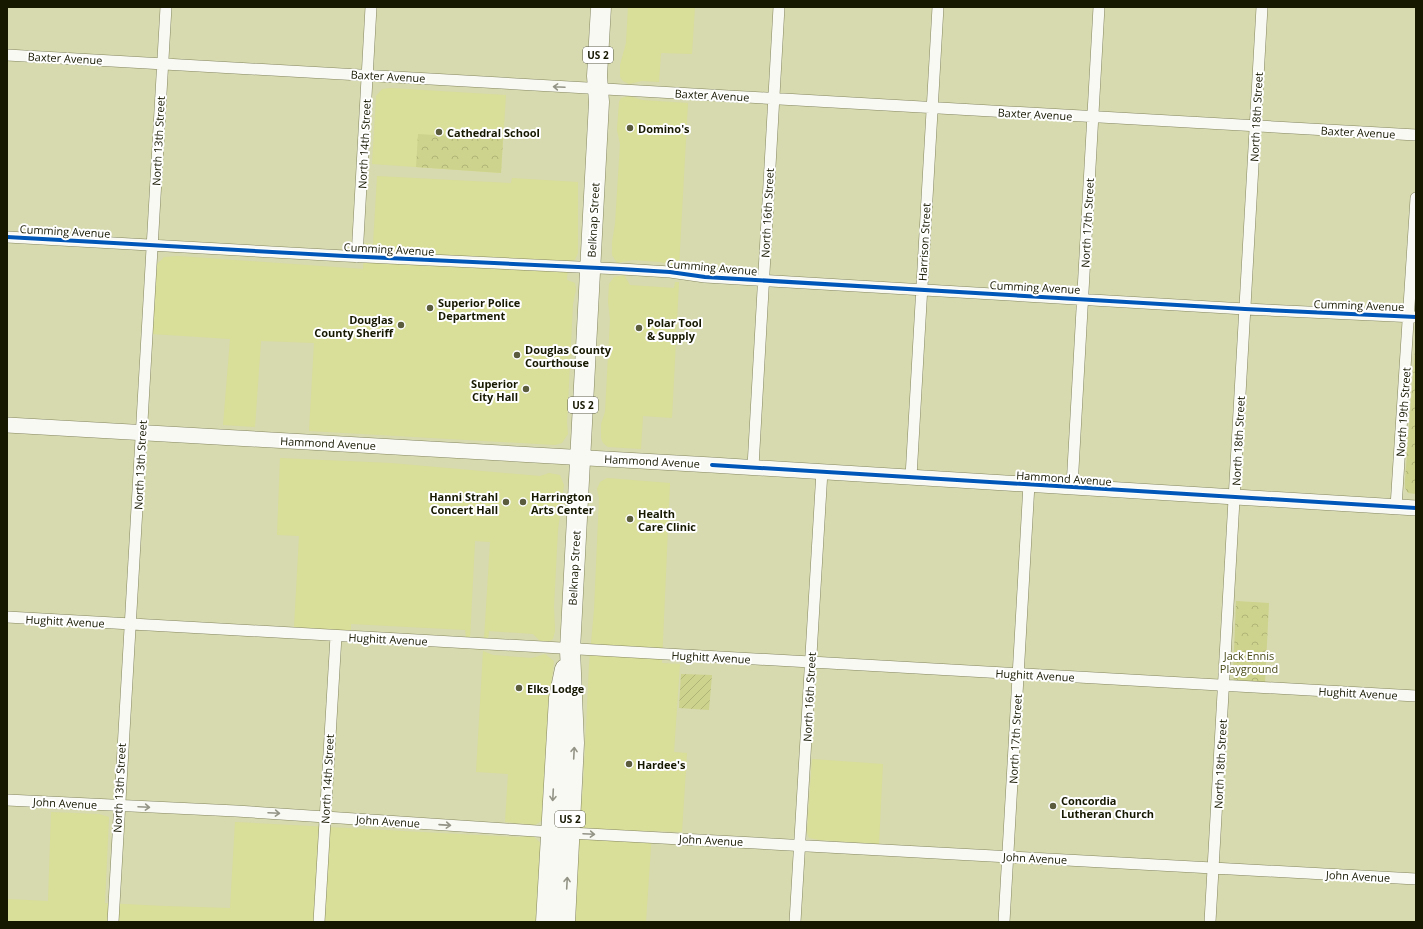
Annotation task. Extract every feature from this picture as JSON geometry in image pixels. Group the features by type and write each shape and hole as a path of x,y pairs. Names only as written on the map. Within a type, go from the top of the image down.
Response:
{"highway":[{"name":"Belknap Street","path":"546,922 575,733 570,650 590,267 601,94 601,7"},
{"name":"Belknap Street","path":"601,94 610,76 614,7"},
{"name":"Belknap Street","path":"560,832 565,922"}],"street":[{"name":"North 13th Street","path":"113,922 118,806 142,433 166,7"},
{"name":"North 14th Street","path":"357,257 371,7"},
{"name":"North 16th Street","path":"753,467 779,7"},
{"name":"Harrison Street","path":"911,477 938,7"},
{"name":"North 17th Street","path":"1072,487 1099,7"},
{"name":"North 18th Street","path":"1210,922 1262,7"},
{"name":"Baxter Avenue","path":"7,55 367,75 601,94 774,98 932,109 1416,135"},
{"name":"North 19th Street","path":"1396,507 1412,316 1416,198"},
{"name":"Cumming Avenue","path":"7,237 357,257 590,267 922,290 1246,309 1412,316"},
{"name":"Hammond Avenue","path":"7,425 753,467 1416,508"},
{"name":"North 16th Street","path":"795,922 822,472"},
{"name":"North 17th Street","path":"1004,922 1009,857 1029,484"},
{"name":"Hughitt Avenue","path":"7,617 570,650 1416,696"},
{"name":"North 14th Street","path":"319,922 336,636"},
{"name":"John Avenue","path":"7,800 325,816 560,832 1416,879"}],"shaded area":[{"path":"628,7 695,7 692,54 661,53 659,82 642,81 629,84 623,81 620,77 620,65 626,43"},
{"name":"Cathedral School","path":"390,88 506,95 501,173 372,164 376,96 382,89"},
{"path":"629,96 642,100 688,103 679,267 660,262 633,260 617,263 612,255 620,144 617,130 619,102 621,98"},
{"path":"377,176 511,183 512,178 578,182 578,253 575,260 568,261 567,280 575,283 576,290 573,304 567,423 568,434 562,443 555,445 309,431 314,343 261,341 255,427 223,425 230,339 151,334 157,264 164,257 178,256 363,269 365,243 373,244"},
{"path":"624,275 630,285 674,288 675,282 679,282 672,418 643,416 641,449 608,447 603,443 601,438 601,424 605,412 610,319 608,302 609,284 614,277"},
{"path":"280,458 391,463 540,476 549,473 560,475 564,485 558,530 554,606 555,631 553,639 548,642 541,642 533,634 489,631 488,640 484,639 490,542 475,541 470,639 466,638 465,630 351,624 351,631 294,627 299,536 277,535"},
{"path":"607,478 670,483 662,663 680,664 674,752 687,753 682,832 652,831 646,922 572,922 583,789 589,665 594,610 599,498 597,489 600,482"},
{"path":"483,651 493,655 532,658 545,654 554,661 548,710 543,820 535,825 505,822 508,774 476,772"},
{"path":"812,759 883,764 879,844 809,838 807,832"},
{"path":"51,812 99,814 109,817 105,903 164,906 230,908 235,822 517,837 533,836 542,844 536,922 7,922 7,899 48,901"}],"green space":[{"path":"418,134 503,139 501,173 416,167"},
{"path":"1416,336 1416,494 1408,493 1405,488 1405,480"},
{"name":"Jack Ennis Playground","path":"1236,601 1269,603 1265,683 1234,680"},
{"path":"681,674 712,675 709,710 679,708"}],"cycle path":[{"path":"7,237 345,256 621,269 670,272 705,277 1245,309 1416,317"},
{"path":"712,465 1416,508"}],"place":[{"name":"Domino's","path":"630,128"},
{"name":"Cathedral School","path":"439,132"},
{"name":"Superior Police Department","path":"430,308"},
{"name":"Douglas County Sheriff","path":"401,325"},
{"name":"Polar Tool & Supply","path":"639,328"},
{"name":"Douglas County Courthouse","path":"517,355"},
{"name":"Superior City Hall","path":"526,389"},
{"name":"Hanni Strahl Concert Hall","path":"506,502"},
{"name":"Harrington Arts Center","path":"523,502"},
{"name":"Health Care Clinic","path":"630,519"},
{"name":"Elks Lodge","path":"519,688"},
{"name":"Hardee's","path":"629,764"},
{"name":"Concordia Lutheran Church","path":"1053,806"}]}
